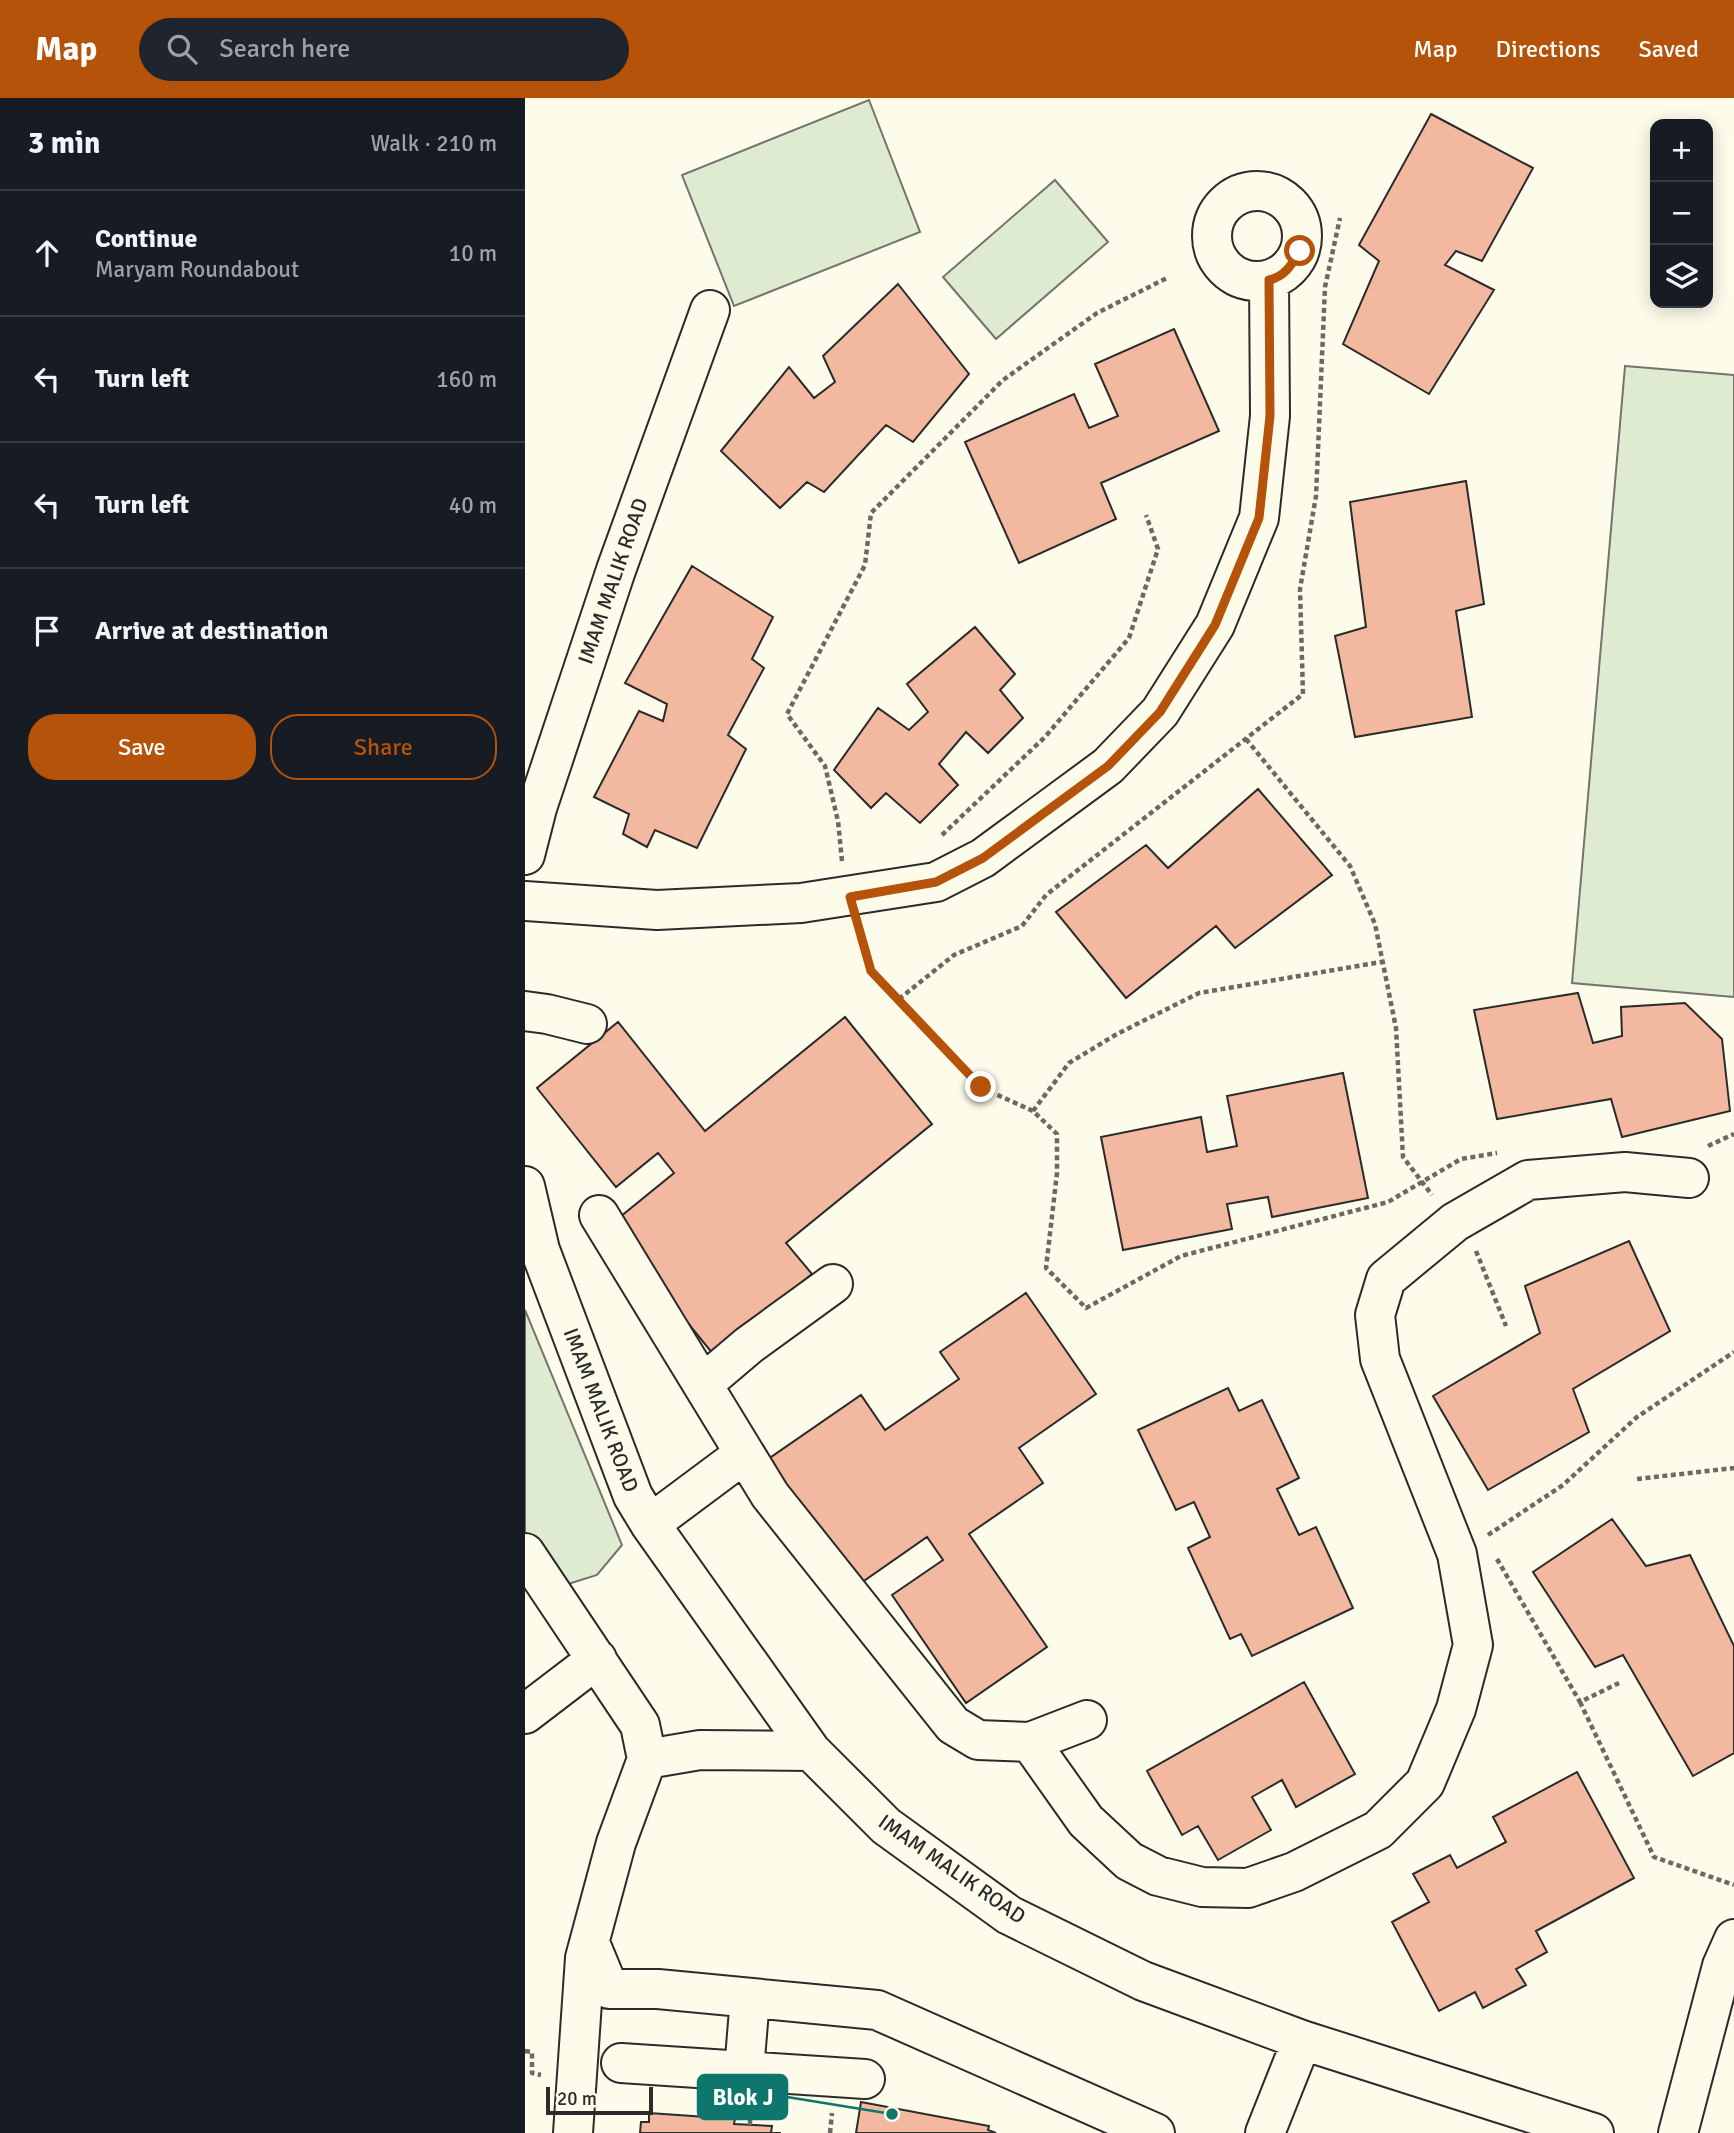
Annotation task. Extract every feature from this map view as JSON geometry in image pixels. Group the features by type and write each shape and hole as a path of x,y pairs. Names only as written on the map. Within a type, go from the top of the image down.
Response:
{"lane":[{"path":"525,901 657,910 801,903 936,882 983,858 1108,766 1160,712 1215,625 1259,518 1270,416 1269,280"},
{"name":"IMAM MALIK ROAD","path":"525,855 537,808 616,570 710,310"},
{"path":"525,1012 547,1014 587,1024"},
{"path":"1030,1742 1086,1821 1129,1861 1158,1876 1202,1887 1248,1888 1294,1872 1378,1830 1425,1783 1456,1709 1472,1645 1457,1554 1381,1359 1375,1315 1386,1279 1455,1222 1528,1180 1693,1164"},
{"name":"IMAM MALIK ROAD","path":"525,1186 540,1250 633,1496 811,1752 886,1826 1009,1915 1143,1982 1302,2040 1594,2133"},
{"path":"599,1215 770,1495 953,1725 978,1740 1030,1742 1087,1720"},
{"path":"703,1384 749,1345 833,1284"},
{"path":"650,1524 744,1454"},
{"path":"525,1553 640,1725 647,1759 616,1843 585,1958 573,2133"},
{"path":"525,1714 597,1658"},
{"path":"647,1759 699,1750 811,1752"},
{"path":"1678,2133 1722,1966 1734,1938"},
{"path":"589,1941 609,1989 658,1989 877,2010 1155,2133"},
{"path":"747,2089 750,1998"},
{"path":"1265,2133 1302,2040"},
{"path":"621,2063 747,2089 865,2079"}],"path":[{"path":"1167,278 1097,313 1003,380 871,513 865,565 787,714 825,766 838,821 844,885 850,897 871,971 981,1087 1033,1111 1057,1134 1057,1174 1046,1268 1086,1308 1181,1256 1388,1202 1461,1160 1499,1153"},
{"path":"938,839 1045,737 1129,638 1157,550 1146,515"},
{"path":"1246,739 1350,866 1375,924 1396,1028 1403,1157 1437,1202"},
{"path":"1033,1111 1069,1063 1117,1034 1199,993 1381,962"},
{"path":"1693,1164 1734,1134"},
{"path":"1473,1245 1506,1326"},
{"path":"1484,1537 1563,1485 1637,1417 1734,1352"},
{"path":"1637,1479 1734,1468"},
{"path":"1491,1549 1580,1702 1654,1857 1734,1885"},
{"path":"1580,1702 1619,1683"},
{"path":"747,2089 750,2125"},
{"path":"830,2133 832,2106"}],"green space":[{"path":"869,100 920,232 734,306 682,175"},
{"path":"1055,180 1108,242 996,339 943,277"},
{"path":"1625,366 1734,375 1734,997 1572,983"},
{"path":"525,1310 622,1545 597,1575 568,1584 525,1533"}],"building":[{"path":"1431,114 1533,168 1482,261 1456,251 1445,265 1494,290 1429,394 1343,344 1379,261 1359,245"},
{"path":"898,284 969,374 913,442 886,425 824,492 807,482 780,508 721,451 789,367 814,398 835,382 823,356"},
{"path":"1174,329 1219,431 1101,483 1116,519 1019,563 965,442 1074,394 1089,428 1118,416 1095,364"},
{"path":"1466,481 1484,604 1456,611 1472,717 1355,737 1335,636 1366,627 1350,502"},
{"path":"692,566 773,617 752,659 764,668 728,735 746,749 697,848 655,830 647,847 623,834 629,814 594,797 639,711 663,721 667,704 625,683"},
{"path":"975,627 1015,674 1000,690 1023,718 988,753 966,732 939,764 958,785 920,823 886,793 871,808 834,770 878,708 909,730 928,712 907,684"},
{"path":"1258,789 1332,875 1235,948 1216,926 1126,998 1056,912 1146,845 1168,868"},
{"path":"1578,993 1593,1043 1622,1036 1621,1007 1685,1003 1722,1039 1730,1111 1622,1137 1611,1099 1497,1119 1474,1010"},
{"path":"845,1017 932,1124 786,1243 812,1274 713,1354 609,1226 674,1173 658,1153 616,1187 537,1088 618,1022 705,1131"},
{"path":"1343,1073 1368,1198 1272,1217 1268,1197 1227,1204 1232,1229 1123,1250 1101,1137 1201,1117 1207,1152 1237,1146 1227,1096"},
{"path":"1629,1241 1670,1331 1573,1389 1589,1432 1488,1490 1433,1396 1540,1333 1525,1286"},
{"path":"1026,1293 1096,1394 1019,1448 1043,1483 969,1534 1047,1647 966,1703 892,1595 943,1560 927,1537 848,1592 761,1464 861,1395 885,1430 959,1379 940,1352"},
{"path":"1228,1388 1239,1411 1262,1400 1299,1478 1277,1489 1299,1535 1316,1527 1353,1608 1252,1656 1241,1634 1230,1639 1188,1548 1210,1537 1194,1502 1176,1510 1138,1430"},
{"path":"1612,1519 1646,1566 1690,1555 1734,1646 1734,1753 1693,1776 1623,1655 1595,1667 1533,1572"},
{"path":"1304,1682 1355,1774 1296,1807 1282,1780 1252,1797 1271,1830 1218,1860 1198,1826 1182,1835 1147,1771"},
{"path":"1577,1772 1634,1878 1536,1931 1547,1952 1516,1969 1526,1985 1483,2008 1475,1992 1439,2011 1392,1922 1429,1902 1413,1874 1450,1855 1457,1868 1506,1842 1493,1817"},
{"path":"861,2102 989,2126 988,2130 996,2133 856,2133"},
{"path":"649,2113 735,2119 734,2124 772,2126 771,2133 640,2133 641,2122 649,2122"}],"place":[{"name":"Blok J","path":"892,2114"}],"route":[{"path":"981,1087 871,971 850,897 936,882 983,858 1108,766 1160,712 1215,625 1259,518 1270,416 1269,280 1289,269 1300,251"}]}
